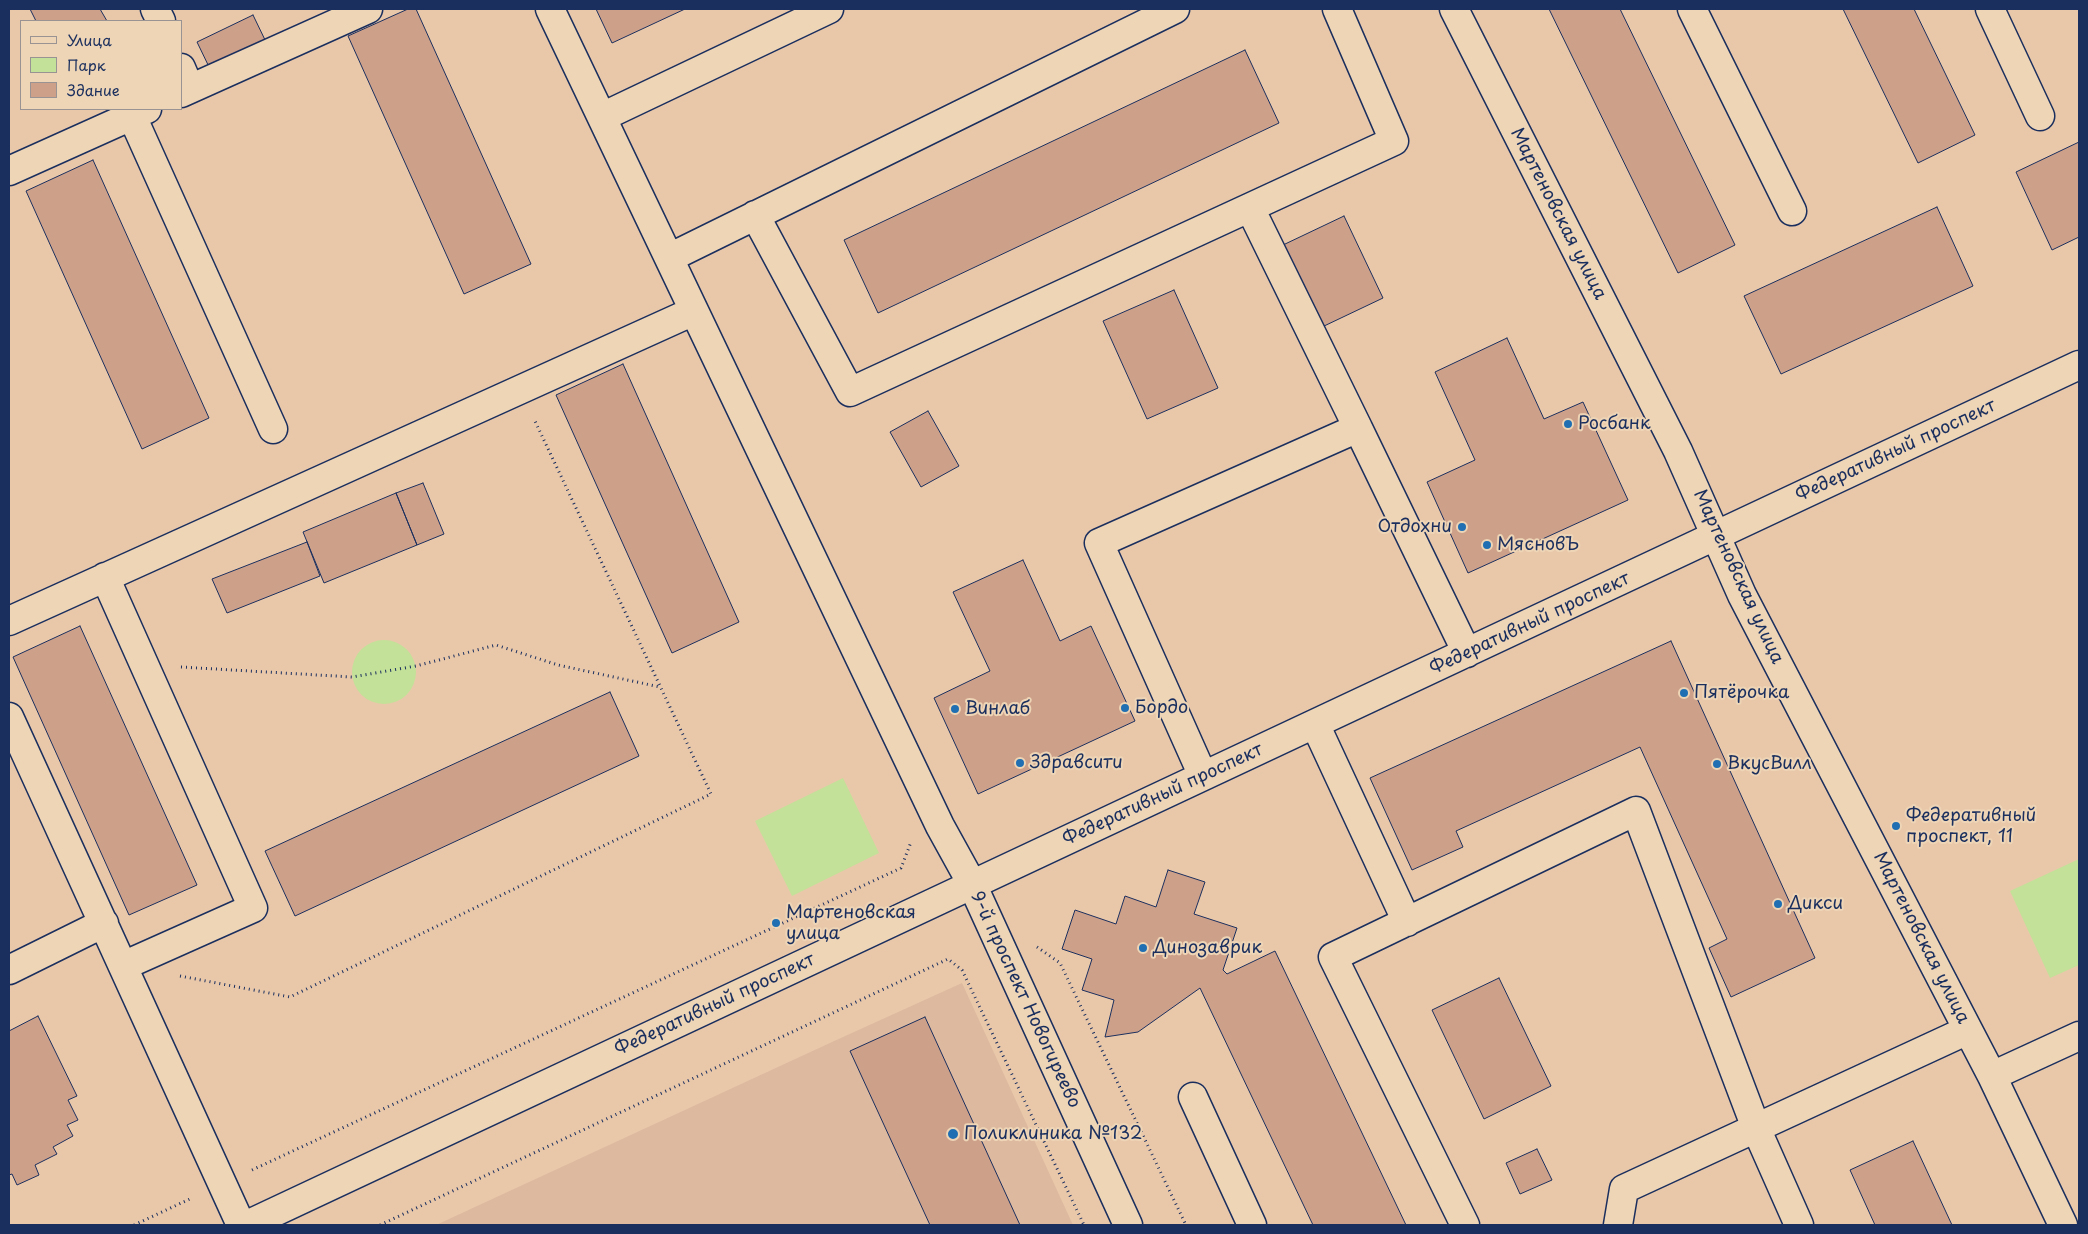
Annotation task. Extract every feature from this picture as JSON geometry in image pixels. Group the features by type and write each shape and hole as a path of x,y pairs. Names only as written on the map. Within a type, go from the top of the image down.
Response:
{"street":[{"path":"184,83 368,9"},
{"name":"9-й проспект Новогиреево","path":"550,9 940,826 972,884 1128,1225"},
{"path":"602,118 829,9"},
{"path":"669,258 1174,9"},
{"path":"755,215 850,392 1394,141 1337,9"},
{"name":"Мартеновская улица","path":"1454,9 1678,451 1742,595 1992,1076 2063,1225"},
{"path":"1692,9 1792,211"},
{"path":"1990,9 2040,116"},
{"path":"9,172 139,112 273,429"},
{"path":"1250,208 1467,653"},
{"path":"9,620 694,311"},
{"name":"Федеративный проспект","path":"248,1225 2079,366"},
{"path":"1202,776 1099,543 1358,428"},
{"path":"105,577 253,908 123,966"},
{"path":"9,717 241,1225"},
{"path":"1315,724 1407,922"},
{"path":"1466,1225 1333,957 1636,811 1756,1128 1799,1225"},
{"path":"9,970 104,923"},
{"path":"1618,1225 1624,1189 1968,1030"},
{"path":"1992,1076 2079,1036"},
{"path":"1193,1097 1252,1225"}],"path":[{"path":"179,976 290,996 711,794 520,390"},
{"path":"144,664 352,677 416,666 496,645 558,665 661,687"},
{"path":"134,1225 901,868 911,840"},
{"path":"1036,947 1060,963 1186,1225"},
{"path":"380,1225 948,959 962,970 1084,1225"}],"shaded area":[{"path":"962,983 1073,1225 436,1225 832,1042"}],"green space":[{"path":"384,640 402,645 407,649 411,654 416,672 411,690 407,695 402,699 384,704 366,699 361,695 357,690 352,672 357,654 361,649 366,645"},
{"path":"843,778 879,853 792,896 755,821"},
{"path":"2079,859 2079,965 2050,978 2010,891"}],"building":[{"path":"30,9 100,9 106,20 36,20"},
{"path":"408,9 416,9 531,264 464,294 348,36"},
{"path":"596,9 685,9 612,43"},
{"path":"1549,9 1620,9 1735,245 1678,273"},
{"path":"1843,9 1914,9 1975,135 1918,163"},
{"path":"253,15 267,44 211,71 197,42"},
{"path":"1245,50 1279,123 878,313 844,240"},
{"path":"2079,142 2079,237 2052,250 2016,172"},
{"path":"93,160 209,418 142,449 26,191"},
{"path":"1937,207 1973,286 1781,374 1744,296"},
{"path":"1344,216 1383,298 1322,327 1283,245"},
{"path":"1174,290 1218,388 1147,419 1103,321"},
{"path":"1507,338 1544,419 1583,402 1628,500 1468,573 1427,482 1475,460 1435,372"},
{"path":"623,364 739,622 672,653 556,395"},
{"path":"928,411 959,466 921,487 890,432"},
{"path":"423,483 444,534 417,545 396,493"},
{"path":"396,493 417,545 324,583 303,532"},
{"path":"307,542 320,576 227,613 212,579"},
{"path":"1023,560 1060,641 1091,626 1135,721 978,794 934,698 990,671 953,592"},
{"path":"80,626 197,885 129,915 13,657"},
{"path":"1671,641 1815,958 1731,997 1709,948 1727,939 1640,747 1456,831 1463,847 1412,870 1370,778"},
{"path":"610,692 639,756 295,916 265,851"},
{"path":"1168,870 1205,882 1194,914 1237,928 1223,970 1227,974 1275,951 1406,1225 1313,1225 1200,988 1138,1032 1105,1037 1114,1000 1082,990 1092,959 1062,949 1075,910 1116,924 1125,896 1156,907"},
{"path":"1499,978 1551,1086 1484,1119 1432,1010"},
{"path":"38,1016 77,1096 68,1100 78,1120 67,1125 73,1136 53,1147 57,1154 35,1165 39,1175 17,1185 12,1174 9,1175 9,1031"},
{"path":"925,1017 1020,1225 930,1225 850,1051"},
{"path":"1913,1141 1952,1225 1875,1225 1850,1170"},
{"path":"1537,1149 1552,1180 1520,1194 1506,1163"}],"place":[{"name":"Росбанк","path":"1568,424"},
{"name":"Отдохни","path":"1462,527"},
{"name":"МясновЪ","path":"1487,545"},
{"name":"Пятёрочка","path":"1684,693"},
{"name":"Бордо","path":"1125,708"},
{"name":"Винлаб","path":"955,709"},
{"name":"Здравсити","path":"1020,763"},
{"name":"ВкусВилл","path":"1717,764"},
{"name":"Федеративный проспект, 11","path":"1896,826"},
{"name":"Дикси","path":"1778,904"},
{"name":"Мартеновская улица","path":"776,923"},
{"name":"Динозаврик","path":"1143,948"},
{"name":"Поликлиника №132","path":"953,1134"}]}
